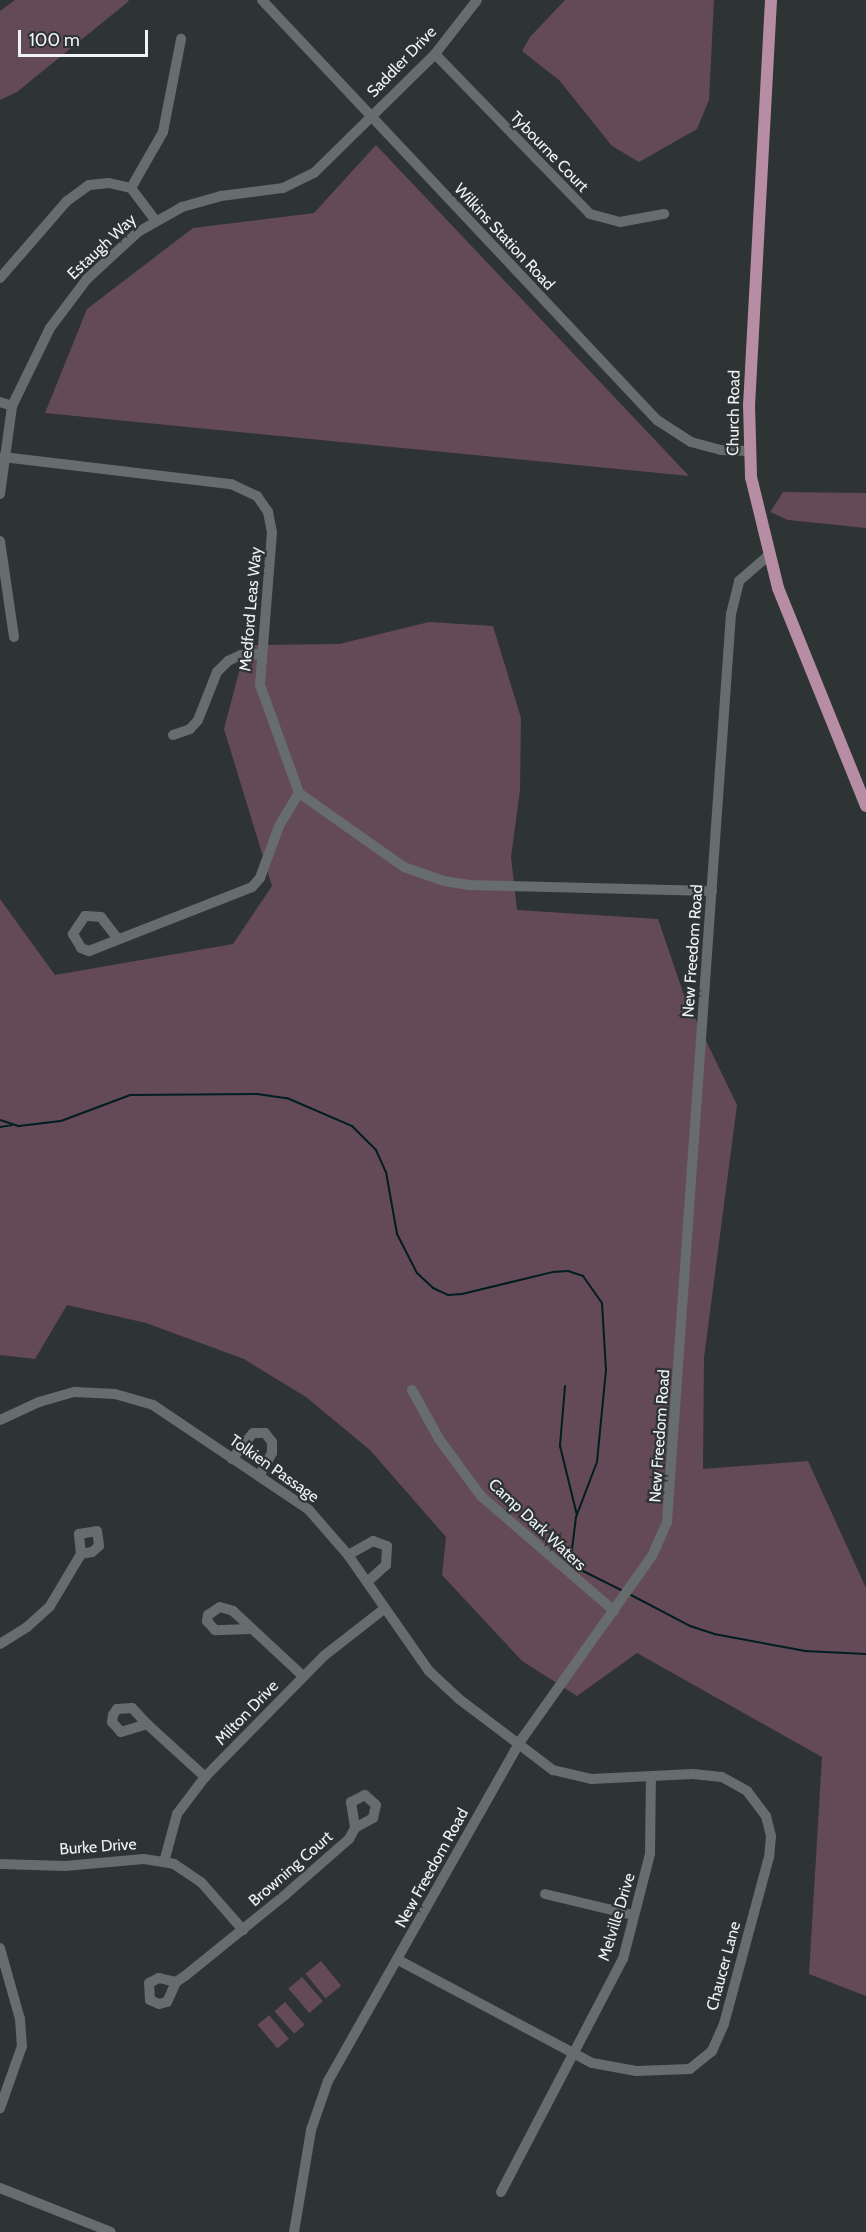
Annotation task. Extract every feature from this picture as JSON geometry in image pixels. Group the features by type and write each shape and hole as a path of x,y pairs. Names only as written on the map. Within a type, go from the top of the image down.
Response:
{"main road":[{"name":"Church Road","path":"771,0 748,451 767,557 866,806"}],"street":[{"name":"Wilkins Station Road","path":"262,0 657,420 691,442 721,450 748,451"},
{"name":"Saddler Drive","path":"371,116 435,54 477,0"},
{"path":"131,188 163,132 181,39"},
{"name":"Tybourne Court","path":"435,54 590,214 620,222 664,214"},
{"name":"Estaugh Way","path":"0,494 3,457 12,406 40,345 75,293 109,257 155,220 212,198 294,184 320,168 371,116"},
{"path":"0,278 82,188 103,183 131,188 155,220"},
{"path":"0,402 12,406"},
{"name":"Medford Leas Way","path":"3,457 231,484 257,496 268,512 272,532 270,600 260,685 299,793"},
{"path":"0,542 14,637"},
{"name":"New Freedom Road","path":"294,2232 319,2100 519,1743 639,1576 662,1538 671,1493 732,601 739,581 767,557"},
{"path":"173,735 190,729 198,720 217,672 228,661 241,655 262,654"},
{"path":"118,939 252,887 260,878 279,826 299,793 404,867 444,881 712,891"},
{"name":"Camp Dark Waters","path":"412,1390 439,1439 481,1496 616,1607"},
{"name":"Tolkien Passage","path":"0,1420 63,1395 115,1394 158,1408 309,1510 348,1555 415,1655 440,1682 519,1743"},
{"path":"232,1458 253,1433 265,1433 272,1448 259,1476"},
{"path":"348,1555 373,1540 387,1546 386,1564 367,1582"},
{"path":"0,1644 44,1613 81,1554"},
{"name":"Milton Drive","path":"164,1862 177,1814 205,1777 303,1677 354,1629 384,1609"},
{"path":"249,1629 303,1677"},
{"path":"147,1724 205,1777"},
{"name":"Chaucer Lane","path":"398,1960 575,2056 612,2069 658,2072 690,2069 706,2058 724,2024 760,1894 771,1836 766,1815 754,1798 739,1785 712,1775 591,1779 569,1776 553,1770 519,1743"},
{"name":"Melville Drive","path":"501,2192 575,2056 623,1959 652,1844 651,1777"},
{"name":"Browning Court","path":"176,1982 243,1930 349,1839 355,1828"},
{"name":"Burke Drive","path":"0,1864 65,1866 144,1859 164,1862 193,1874 243,1930"},
{"path":"545,1894 633,1915"},
{"path":"0,1948 3,1969 20,2019 22,2046 0,2108"},
{"path":"0,2188 111,2232"}],"shaded area":[{"path":"15,0 129,1 17,92 0,100 0,11"},
{"path":"565,0 714,0 709,100 697,129 639,162 612,146 559,80 522,51 530,37"},
{"path":"376,145 689,476 45,413 87,309 193,228 314,213"},
{"path":"783,492 866,493 866,528 788,520 770,512"},
{"path":"429,622 493,626 521,718 520,790 511,857 517,910 658,919 684,995 737,1105 704,1358 703,1469 808,1461 866,1588 866,1996 809,1974 822,1757 637,1653 577,1696 522,1661 442,1575 446,1537 370,1450 306,1397 244,1359 146,1323 67,1305 35,1359 0,1355 0,899 55,975 233,944 272,886 224,729 246,645 339,644"},
{"path":"321,1961 341,1986 326,1998 305,1974"},
{"path":"302,1977 323,2001 309,2013 288,1989"},
{"path":"285,2002 305,2025 294,2034 274,2011"},
{"path":"269,2015 289,2039 277,2048 258,2025"}],"waterway":[{"path":"0,1120 19,1126 61,1121 130,1095 257,1094 287,1098 352,1126 376,1150 386,1172 397,1234 417,1273 433,1288 448,1295 462,1294 553,1272 568,1271 583,1276 602,1303 606,1370 597,1462 576,1517 572,1552 583,1571 623,1591"},
{"path":"0,1127 12,1125"},
{"path":"565,1386 560,1446 577,1515"},
{"path":"631,1595 690,1626 714,1634 805,1651 866,1654"}]}
